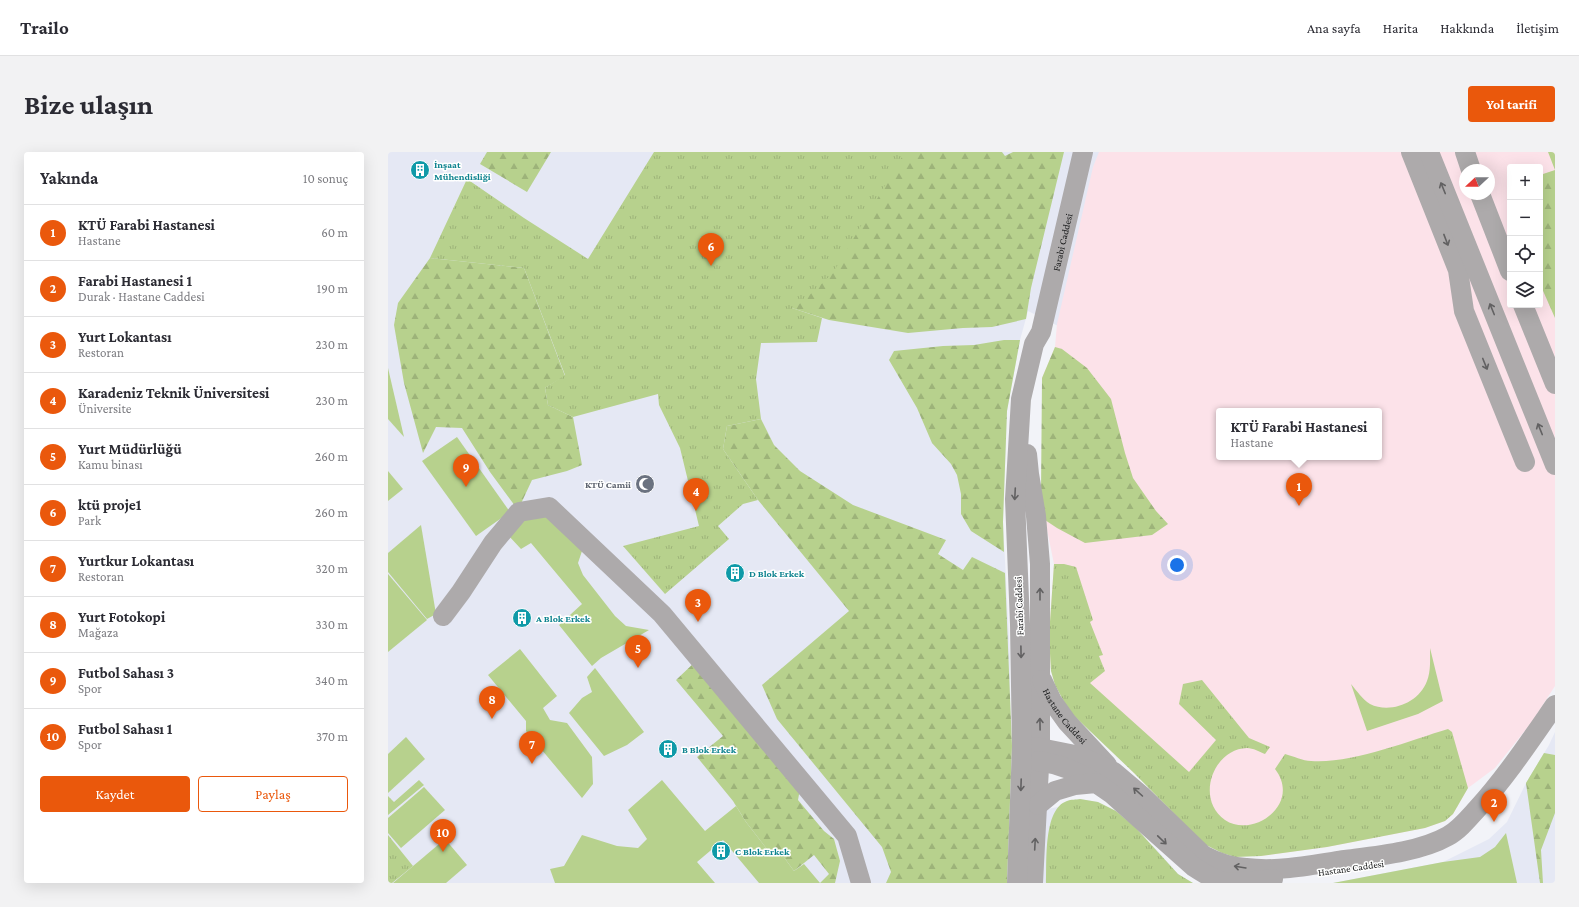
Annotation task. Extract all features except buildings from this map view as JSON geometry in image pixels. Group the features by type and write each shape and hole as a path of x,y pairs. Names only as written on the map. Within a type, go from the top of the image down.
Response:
{"street":[{"name":"Farabi Caddesi","path":"1033,883 1038,805 1031,754 1016,535 1015,499 1021,399 1034,344 1041,332 1083,152"},
{"path":"1411,152 1458,270 1464,311 1525,462"},
{"path":"1429,152 1555,465"},
{"path":"1465,152 1469,164"},
{"path":"1482,200 1507,263"},
{"path":"1525,308 1555,384"},
{"name":"Farabi Caddesi","path":"1017,883 1040,674 1040,564 1028,474 1027,446 1036,374 1044,345 1041,332"},
{"path":"443,616 461,592 493,543 519,512 549,507 662,614 847,836 861,883"},
{"path":"1016,535 1037,536"},
{"path":"1018,565 1040,564"},
{"name":"Hastane Caddesi","path":"1040,674 1052,701 1067,722 1114,772 1141,795 1203,855 1215,862 1247,869 1274,869 1381,855 1426,845 1448,836 1461,826 1507,772 1555,705"},
{"name":"Hastane Caddesi","path":"1031,754 1078,771 1112,794 1194,867 1208,876 1225,882 1244,883 1384,864 1441,850 1461,841 1476,827 1514,781 1555,721"},
{"name":"Hastane Caddesi","path":"1031,754 1080,756 1114,772"},
{"path":"1038,805 1055,791 1075,785 1096,783"}],"shaded area":[{"path":"388,152 1176,152 1219,408 1216,408 1216,460 1219,460 1210,520 1064,329 1028,311 1020,340 1007,411 1003,522 1010,658 1011,816 1058,807 1067,801 1080,799 1098,802 1116,811 1157,850 1178,874 1193,883 388,883"},
{"path":"1099,152 1555,152 1555,686 1531,723 1495,768 1468,788 1453,814 1445,821 1425,828 1327,847 1261,856 1134,773 1100,740 1051,671 1049,636 1054,564 1045,520 1042,378 1055,347 1057,324 1093,167"},
{"path":"1555,732 1555,883 1333,883 1443,862 1489,839 1507,822 1526,783 1549,745"}],"green space":[{"path":"487,152 551,152 527,192 480,164"},
{"path":"654,152 1002,152 1005,156 1013,152 1064,152 1031,288 1026,319 992,327 908,333 829,320 770,301"},
{"path":"654,152 905,152 833,273 802,302 792,308 822,318 817,342 761,343 756,379 761,419 727,426 723,449 758,500 743,504 718,526 729,539 665,594 623,546 699,526 680,448 659,405 658,394 573,417 548,405 545,388 565,375 524,268 430,258 467,179 588,259"},
{"path":"1548,152 1555,152 1555,170"},
{"path":"1555,170 1555,318 1543,291 1543,174"},
{"path":"430,258 524,268 565,376 545,388 548,405 573,417 582,465 567,471 532,480 518,510 490,472 462,428 436,427 423,453 404,383 394,325 398,303"},
{"path":"1004,340 1020,340 1007,411 1003,522 1004,552 971,531 961,514 961,494 957,475 951,464 932,443 917,408 889,360 894,351 943,346 974,345"},
{"path":"1055,347 1062,349 1087,368 1111,399 1133,478 1156,511 1168,524 1152,535 1085,543 1045,520 1041,492 1042,378"},
{"path":"388,368 404,437 388,419"},
{"path":"761,419 774,445 800,471 853,505 946,540 938,554 963,570 972,557 1005,573 1012,746 1007,883 886,883 891,872 882,847 777,719 762,685 849,611 758,500 723,449 727,426"},
{"path":"457,437 510,512 476,536 422,461"},
{"path":"388,471 403,489 388,501"},
{"path":"547,514 583,548 578,563 583,575 615,616 626,626 649,630 601,658 592,666 559,625 582,604 531,543 521,549 507,534 519,519"},
{"path":"421,525 436,614 427,619 388,572 388,553"},
{"path":"1054,564 1064,564 1076,567 1093,620 1090,622 1103,655 1099,656 1105,671 1090,683 1189,772 1216,740 1179,704 1183,684 1202,680 1249,738 1270,747 1265,754 1249,748 1235,751 1225,757 1217,766 1212,776 1210,788 1211,800 1216,811 1225,820 1236,825 1248,825 1271,815 1278,806 1283,794 1282,782 1275,769 1285,754 1308,761 1344,759 1380,751 1448,729 1452,732 1468,788 1453,814 1445,821 1425,828 1327,847 1261,856 1235,857 1222,853 1204,844 1134,773 1069,711 1055,685 1051,671 1049,636"},
{"path":"388,574 427,620 388,652"},
{"path":"1430,648 1443,701 1418,714 1367,731 1351,684 1367,702 1378,707 1395,707 1411,701 1423,689 1427,681 1430,669"},
{"path":"520,649 557,696 543,708 550,720 567,723 592,757 593,784 582,798 526,731 526,721 488,675"},
{"path":"695,662 800,789 798,800 824,831 834,839 840,861 835,883 820,883 829,874 814,855 794,871 780,852 773,857 746,822 733,801 697,757 723,736 676,680"},
{"path":"595,668 644,732 627,745 604,756 569,713 582,698 592,692 587,677"},
{"path":"406,737 425,759 388,793 388,754"},
{"path":"1544,753 1555,755 1555,813 1541,850 1543,883 1540,883 1526,783"},
{"path":"419,780 424,785 388,815 388,796 394,802"},
{"path":"662,780 705,831 736,806 746,822 773,857 780,852 794,871 804,864 820,883 759,883 723,840 697,862 715,883 555,883 550,869 564,866 582,835 617,846 638,848 647,839 628,810"},
{"path":"424,787 445,810 401,848 388,833 388,818"},
{"path":"1080,799 1098,802 1116,811 1135,827 1178,874 1193,883 1046,883 1048,837 1054,814 1059,806 1067,801"},
{"path":"1506,833 1517,883 1333,883 1443,862 1480,857 1495,847"},
{"path":"388,835 413,866 392,883 388,883"},
{"path":"445,839 467,865 446,883 393,883"}],"place":[{"name":"İnşaat Mühendisliği","path":"420,170"},
{"name":"ktü proje1","path":"711,266"},
{"name":"KTÜ Camii","path":"645,484"},
{"name":"Futbol Sahası 3","path":"466,487"},
{"name":"KTÜ Farabi Hastanesi","path":"1299,506"},
{"name":"Karadeniz Teknik Üniversitesi","path":"696,511"},
{"name":"D Blok Erkek","path":"735,573"},
{"name":"A Blok Erkek","path":"522,618"},
{"name":"Yurt Lokantası","path":"698,622"},
{"name":"Yurt Müdürlüğü","path":"638,668"},
{"name":"Yurt Fotokopi","path":"492,719"},
{"name":"B Blok Erkek","path":"668,749"},
{"name":"Yurtkur Lokantası","path":"532,764"},
{"name":"Farabi Hastanesi 1","path":"1494,822"},
{"name":"C Blok Erkek","path":"721,851"},
{"name":"Futbol Sahası 1","path":"443,852"}]}
